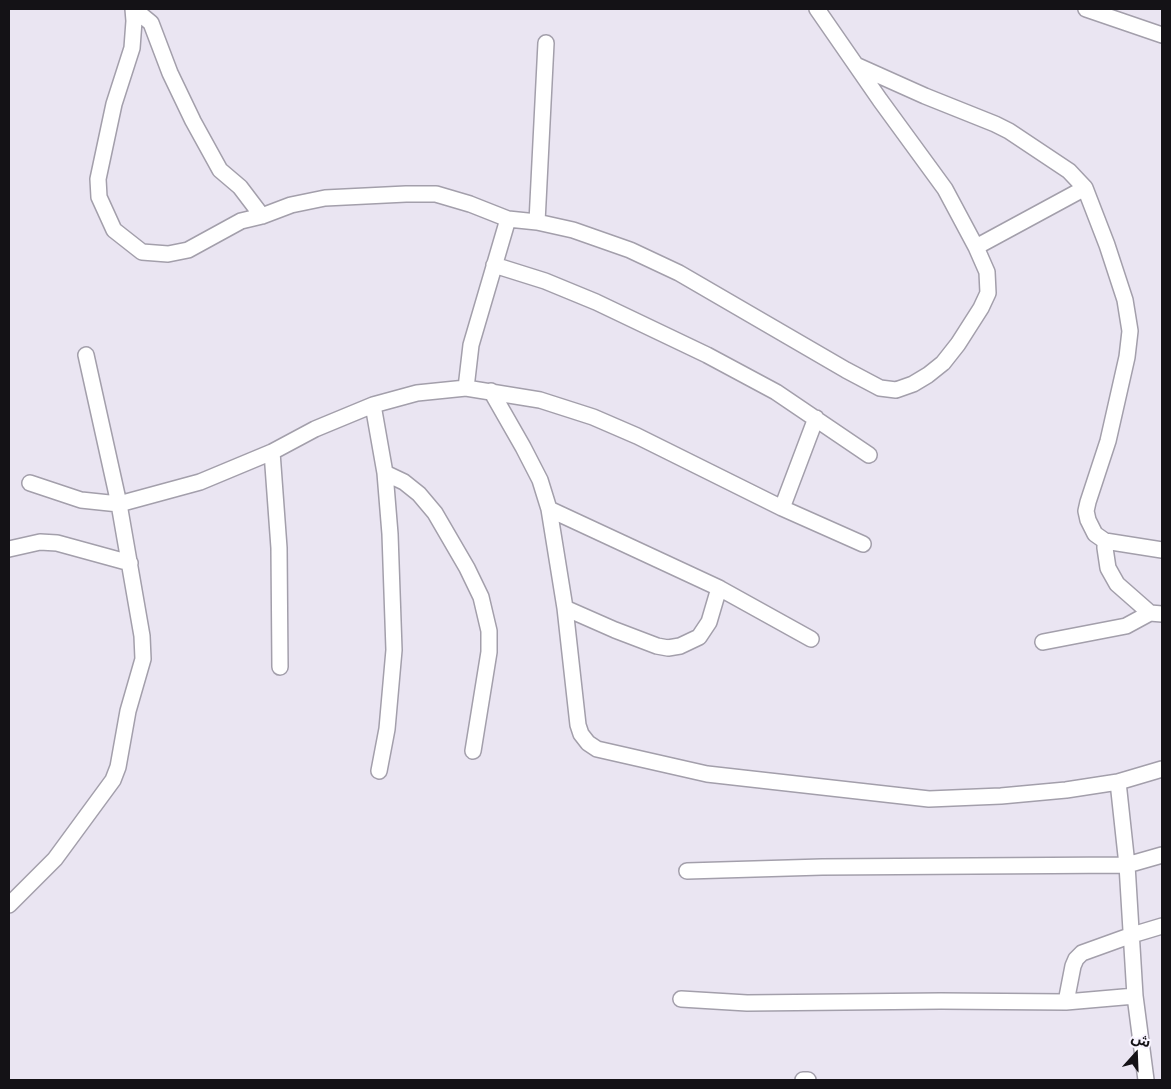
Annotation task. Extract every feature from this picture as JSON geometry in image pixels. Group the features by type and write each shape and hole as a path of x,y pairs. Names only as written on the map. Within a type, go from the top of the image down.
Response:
{"street":[{"path":"134,9 132,48 114,104 98,179 99,197 114,230 142,252 168,254 188,250 242,221 291,205 324,198 436,194 470,204 508,219 537,222 573,230 630,250 679,273 854,375 880,388 896,390 913,384 943,363 958,344 981,308 988,293 987,272 945,188 880,100 817,9"},
{"path":"134,9 151,23 170,73 193,121 220,170 240,186 262,216"},
{"path":"1086,9 1162,35"},
{"path":"537,222 546,44"},
{"path":"858,66 995,124 1069,171 1085,188 1107,245 1125,300 1130,331 1127,356 1108,441 1086,511 1095,534 1105,541 1162,550"},
{"path":"976,247 1085,188"},
{"path":"466,388 471,345 508,219"},
{"path":"494,265 553,284 596,302 707,355 816,418 869,455"},
{"path":"9,905 55,859 113,780 118,767 128,711 143,659 144,647 119,504 86,356"},
{"path":"30,483 81,500 119,504 200,482 272,452 315,429 373,405 418,393 466,388 540,400 593,417 638,436 782,508 863,544"},
{"path":"491,391 528,455 540,480 549,509 565,608 578,725 581,734 588,743 597,749 707,774 929,799 1001,796 1066,790 1118,782 1162,769"},
{"path":"373,405 385,473 390,534 394,650 387,729 379,771"},
{"path":"782,508 816,418"},
{"path":"272,452 278,548 280,667"},
{"path":"385,473 412,488 435,513 467,568 480,596 489,631 489,652 473,751"},
{"path":"549,509 719,588 811,639"},
{"path":"1105,541 1108,568 1117,584 1156,614"},
{"path":"9,548 40,542 57,543 130,563"},
{"path":"565,608 615,630 657,646 668,648 686,644 698,637 708,622 719,588"},
{"path":"1043,642 1126,626 1156,614"},
{"path":"1118,782 1127,865 1135,996 1146,1080"},
{"path":"687,871 840,866 1127,865 1162,855"},
{"path":"1066,1002 1068,984 1076,959 1088,951 1132,934 1162,926"},
{"path":"681,1000 747,1002 1066,1002 1135,996"},
{"path":"803,1080 808,1080"}]}
